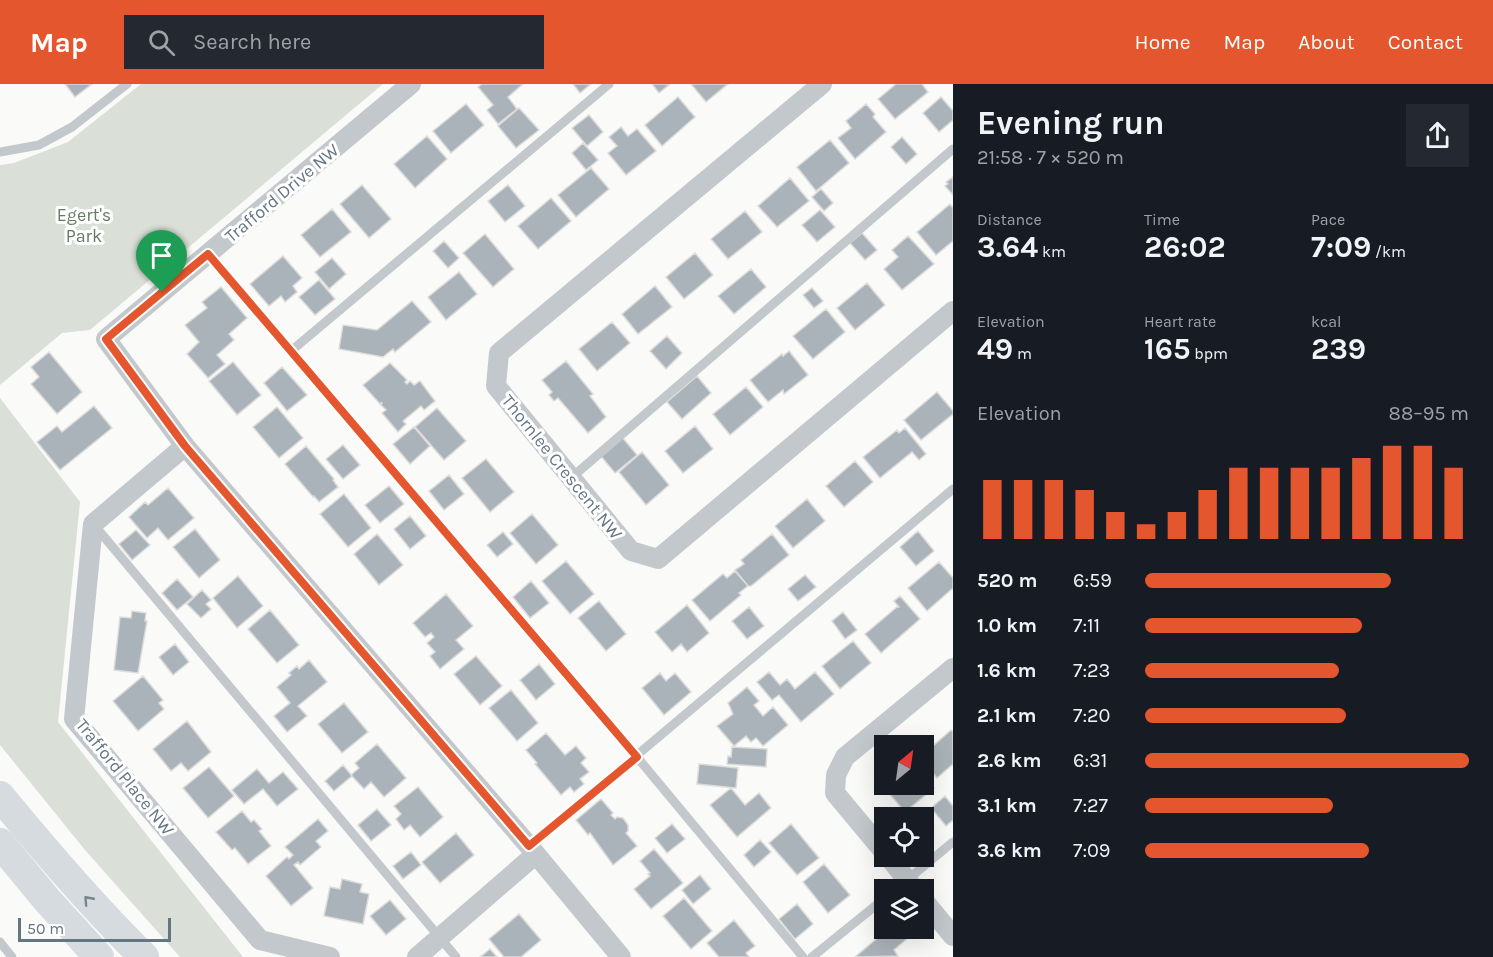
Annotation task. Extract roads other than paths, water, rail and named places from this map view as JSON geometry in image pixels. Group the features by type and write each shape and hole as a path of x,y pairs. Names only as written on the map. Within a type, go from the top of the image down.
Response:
{"main road":[{"path":"0,796 61,870 108,922 144,957"},
{"path":"0,843 47,900 99,957"}],"street":[{"name":"Trafford Drive NW","path":"411,84 106,339 185,446 621,957"},
{"name":"Thornlee Crescent NW","path":"822,84 499,353 496,386 631,551 658,559 953,311"},
{"path":"93,524 185,446"},
{"name":"Trafford Place NW","path":"93,524 74,719 260,940 330,957"},
{"path":"874,840 835,793 836,775 846,757 953,668"},
{"path":"417,957 532,851"},
{"path":"934,913 953,936"}],"lane":[{"path":"0,152 39,145 56,136 72,127 127,84"},
{"path":"291,351 609,84"},
{"path":"571,478 953,149"},
{"path":"208,254 637,757 803,957"},
{"path":"532,851 637,757 953,489"},
{"path":"93,524 456,957"},
{"path":"913,879 953,842"},
{"path":"812,957 874,907"},
{"path":"0,942 12,957"}],"park label":[{"name":"Egert's Park","path":"84,225"}]}
